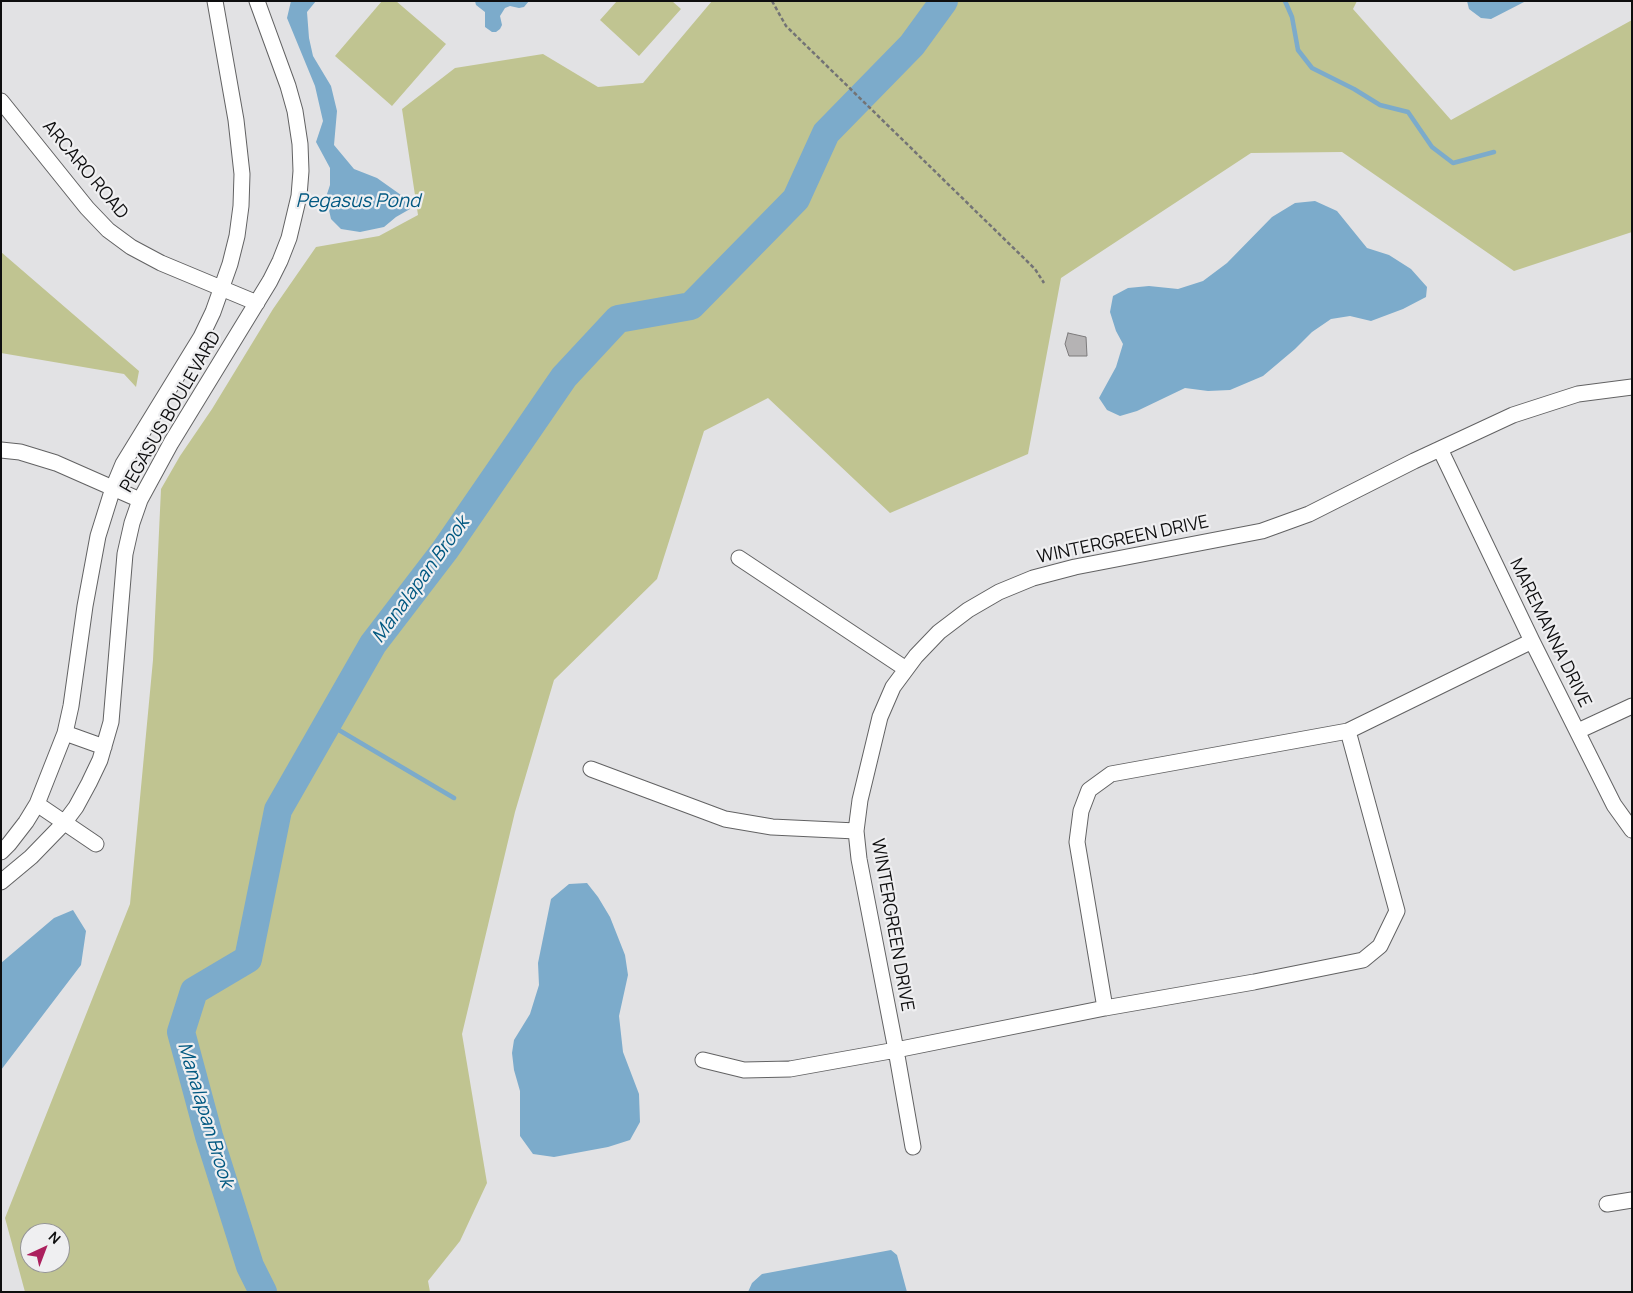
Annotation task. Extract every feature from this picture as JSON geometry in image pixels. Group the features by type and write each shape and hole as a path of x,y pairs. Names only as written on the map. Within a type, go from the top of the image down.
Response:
{"street":[{"name":"PEGASUS BOULEVARD","path":"1,852 26,822 37,804 65,733 98,536 112,488 123,464 201,337 222,288 237,236 241,206 242,174 236,120 215,1"},
{"name":"PEGASUS BOULEVARD","path":"1,882 32,857 64,823 76,807 89,783 104,747 110,722 125,554 132,523 140,500 171,443 257,303 280,261 289,238 299,196 300,144 296,111 257,1"},
{"name":"ARCARO ROAD","path":"1,101 9,108 87,208 108,230 132,247 161,263 257,303"},
{"name":"WINTERGREEN DRIVE","path":"913,1147 859,860 856,832 860,800 880,717 893,688 916,656 938,632 968,610 999,592 1033,578 1084,565 1262,532 1309,514 1513,415 1578,394 1632,387"},
{"name":"MAREMANNA DRIVE","path":"1440,449 1532,641 1614,804 1632,830"},
{"path":"1,450 20,452 56,463 140,500"},
{"path":"739,558 906,669"},
{"path":"1105,1008 1077,842 1081,812 1089,790 1111,774 1348,731 1532,641"},
{"path":"1578,731 1632,706"},
{"path":"703,1060 744,1070 790,1069 1363,960 1380,946 1397,911 1348,731"},
{"path":"65,733 104,747"},
{"path":"591,769 725,819 772,827 856,832"},
{"path":"37,804 96,844"},
{"path":"1607,1204 1632,1200"}],"path":[{"path":"772,1 786,26 1035,269 1044,283"}],"green space":[{"path":"382,1 396,1 446,44 392,106 335,56"},
{"path":"617,1 672,1 681,9 639,56 600,20"},
{"path":"712,1 1357,1 1353,9 1451,120 1632,20 1632,232 1514,271 1342,152 1251,153 1061,278 1028,454 890,513 768,398 704,431 657,579 554,680 515,812 462,1034 487,1183 460,1241 428,1281 430,1292 25,1292 5,1218 130,904 153,660 161,489 273,309 316,247 379,236 418,215 402,109 455,68 543,54 598,87 643,83"},
{"path":"1,252 139,371 136,387 124,374 1,353"}],"water":[{"name":"Pegasus Pond","path":"291,1 316,1 307,12 309,38 313,56 331,86 337,111 334,145 354,169 377,178 401,195 410,209 384,227 360,232 341,229 331,219 326,197 330,185 330,168 316,142 323,121 315,86 287,18"},
{"path":"475,1 529,1 524,7 510,6 505,8 500,16 502,25 500,29 492,32 485,27 485,12 476,5"},
{"path":"1467,1 1526,1 1491,19 1481,18 1469,9"},
{"path":"1315,201 1337,211 1367,248 1389,255 1411,269 1427,287 1426,297 1403,309 1371,321 1350,316 1331,319 1312,332 1263,376 1230,390 1208,391 1185,388 1137,411 1120,416 1107,410 1099,398 1116,367 1123,344 1116,331 1110,312 1113,296 1128,288 1149,286 1178,289 1203,281 1227,263 1272,217 1295,203"},
{"path":"587,883 610,917 625,955 628,975 619,1016 623,1052 639,1094 640,1122 630,1140 608,1147 554,1157 533,1154 520,1136 520,1091 514,1070 512,1053 514,1040 530,1014 539,985 538,963 551,899 569,884"},
{"path":"73,910 86,931 81,965 1,1070 1,963 54,918"},
{"path":"891,1250 897,1255 907,1292 748,1292 752,1283 762,1274"}],"building":[{"path":"1068,333 1086,337 1087,356 1069,356 1065,344"}],"waterway":[{"name":"Manalapan Brook","path":"263,1292 250,1266 209,1136 181,1032 194,991 248,959 278,810 373,644 445,550 564,377 618,319 691,306 796,199 826,133 912,45 944,1"},
{"path":"1285,1 1292,17 1298,50 1312,68 1354,89 1380,105 1408,112 1432,147 1453,163 1494,152"},
{"path":"327,723 454,798"}]}
